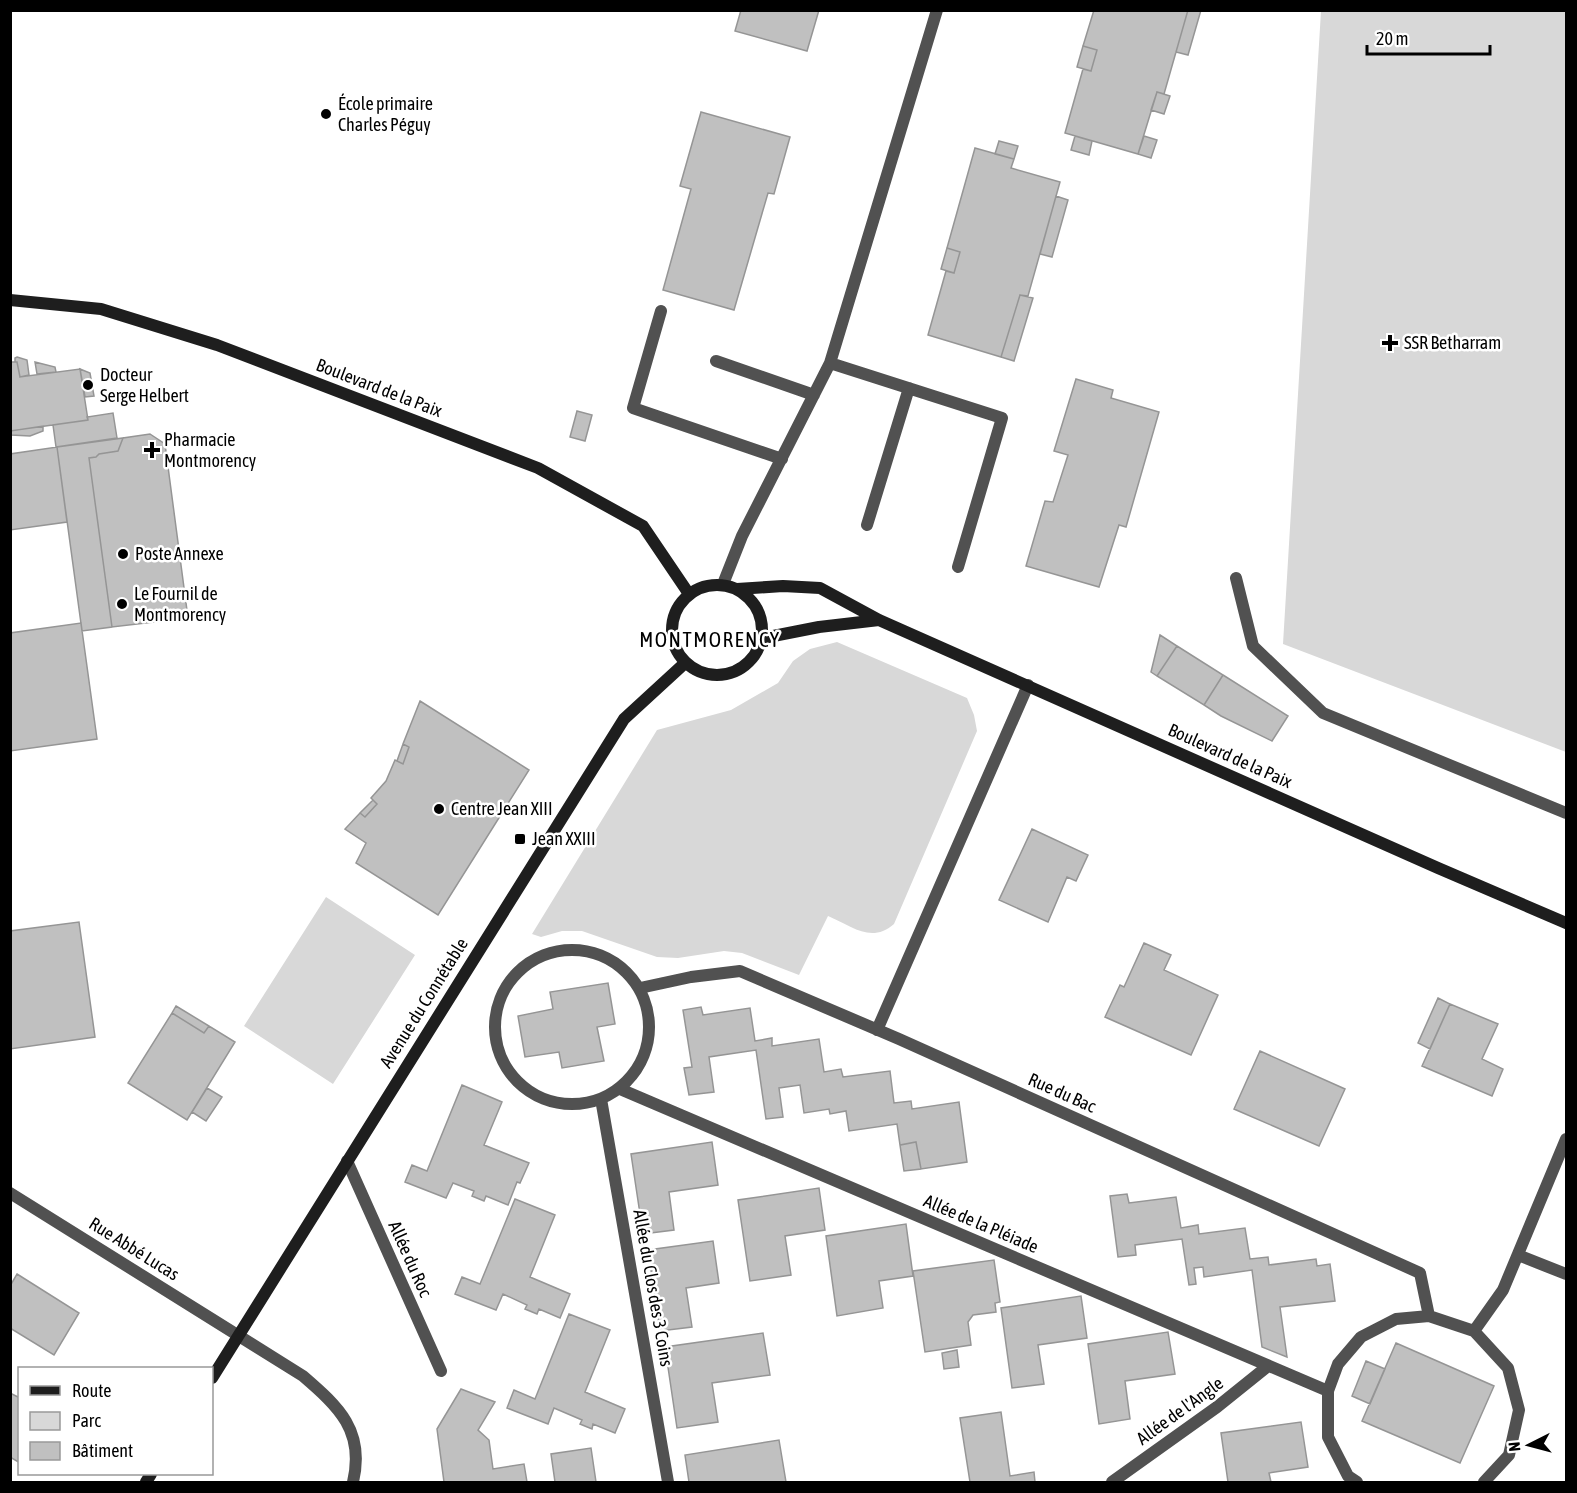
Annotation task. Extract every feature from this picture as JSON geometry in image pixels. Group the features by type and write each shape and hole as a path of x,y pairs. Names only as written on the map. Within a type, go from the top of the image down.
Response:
{"street":[{"path":"723,585 742,536 830,363 937,10"},
{"name":"Boulevard de la Paix","path":"10,300 101,309 178,332 538,468 643,526 689,594"},
{"path":"661,311 633,408 782,459"},
{"path":"716,361 814,395"},
{"path":"830,363 1002,418 958,567"},
{"path":"867,525 909,388"},
{"path":"1236,578 1253,646 1323,713 1566,813"},
{"path":"723,585 737,589 753,600 763,625 763,638 753,658 736,672 721,676 706,674 685,663 674,644 672,629 675,614 689,594 708,586 723,585"},
{"name":"Boulevard de la Paix","path":"737,589 783,586 820,588 879,620 1427,864 1566,923"},
{"path":"763,638 819,627 879,620"},
{"name":"Avenue du Connétable","path":"213,1376 624,719 685,663"},
{"path":"877,1030 1028,685"},
{"path":"560,949 584,950 606,956 626,969 640,988 648,1009 650,1031 640,1063 620,1089 601,1099 578,1105 554,1103 532,1093 514,1078 501,1058 495,1035 496,1011 504,989 519,970 538,957 560,949"},
{"name":"Rue du Bac","path":"640,988 691,977 740,971 1420,1273 1429,1316"},
{"name":"Allée de la Pléiade","path":"620,1089 1328,1391"},
{"name":"Allée du Clos des 3 Coins","path":"601,1099 668,1482"},
{"path":"1474,1331 1503,1290 1566,1139"},
{"name":"Allée du Roc","path":"347,1161 441,1371"},
{"name":"Rue Abbé Lucas","path":"10,1193 303,1376 339,1408 349,1426 356,1464 353,1482"},
{"path":"1518,1255 1566,1274"},
{"path":"1357,1482 1348,1476 1328,1437 1328,1391 1338,1364 1361,1337 1396,1320 1429,1316 1474,1331 1508,1368 1519,1410 1509,1455 1484,1482"},
{"name":"Allée de l'Angle","path":"1112,1482 1217,1407 1268,1366"}],"green space":[{"name":"SSR Betharram","path":"1321,11 1566,11 1566,752 1283,644"},
{"path":"837,642 967,698 974,715 977,731 894,924 886,930 869,933 828,916 799,975 742,953 724,951 678,958 657,957 582,931 562,931 541,937 532,934 657,730 731,710 778,683 793,661 810,649"},
{"path":"326,897 415,955 333,1084 244,1026"}],"building":[{"path":"741,10 819,10 807,51 735,31"},
{"path":"1094,10 1188,10 1164,94 1157,92 1138,154 1065,133 1083,69 1091,71 1097,50 1083,46"},
{"path":"1188,10 1201,10 1188,55 1176,52"},
{"path":"1083,46 1097,50 1091,71 1077,67"},
{"path":"1157,92 1170,96 1164,114 1151,110"},
{"path":"701,112 790,137 774,194 768,193 734,310 663,290 691,189 680,186"},
{"path":"1075,136 1092,141 1089,155 1071,150"},
{"path":"1144,136 1157,140 1151,158 1138,154"},
{"path":"999,141 1018,146 1014,159 995,154"},
{"path":"975,148 1014,159 1011,168 1060,182 1028,296 1020,295 1001,357 928,335 946,271 954,273 960,252 947,248"},
{"path":"1056,196 1068,200 1052,257 1040,254"},
{"path":"947,248 960,252 954,273 941,269"},
{"path":"1020,295 1033,298 1014,361 1001,357"},
{"path":"17,357 27,360 29,375 20,377 17,362 15,362"},
{"path":"10,362 17,362 20,377 80,369 88,420 10,431"},
{"path":"35,362 55,367 56,372 37,374"},
{"name":"Docteur Serge Helbert","path":"80,369 90,373 94,396 85,397"},
{"path":"1076,379 1113,390 1111,398 1159,412 1126,527 1119,525 1099,587 1026,566 1045,501 1053,502 1068,455 1054,451"},
{"path":"577,411 592,415 585,441 570,437"},
{"path":"113,413 117,438 56,447 53,425 88,420 87,417"},
{"path":"43,426 43,431 30,436 11,435 10,431"},
{"path":"150,434 165,444 188,618 112,627 89,458 118,451 123,438"},
{"path":"123,438 118,451 89,458 112,627 82,631 57,447"},
{"path":"57,447 67,522 10,530 10,454"},
{"path":"81,623 97,739 10,751 10,633"},
{"path":"1160,635 1177,646 1157,676 1151,672"},
{"path":"1177,646 1223,675 1204,705 1157,676"},
{"path":"1223,675 1288,716 1272,741 1204,705"},
{"name":"Centre Jean XIII","path":"420,701 529,770 438,915 356,863 366,843 345,829 360,813 365,817 377,804 371,798 386,781 395,760 403,764 409,747 403,744"},
{"path":"403,744 409,747 403,764 397,761"},
{"path":"373,800 377,804 365,817 360,813"},
{"path":"1032,829 1088,855 1076,881 1067,877 1048,922 999,900"},
{"path":"79,922 95,1037 10,1049 10,931"},
{"path":"1144,943 1171,955 1164,970 1218,995 1191,1055 1105,1017 1120,985 1124,987"},
{"path":"608,983 615,1024 597,1027 604,1061 562,1068 559,1052 525,1057 518,1016 553,1009 550,992"},
{"path":"1438,998 1450,1004 1430,1049 1418,1043"},
{"path":"1450,1004 1498,1024 1482,1059 1503,1069 1492,1096 1422,1066"},
{"path":"176,1006 209,1026 204,1033 172,1013"},
{"path":"701,1007 703,1015 750,1008 755,1041 772,1038 772,1046 819,1039 824,1072 841,1069 843,1077 890,1071 894,1103 911,1101 912,1109 959,1102 967,1162 921,1169 916,1142 900,1145 897,1124 849,1131 846,1111 830,1114 829,1109 804,1113 800,1085 779,1088 783,1117 766,1119 756,1050 709,1057 714,1092 689,1095 684,1068 692,1067 683,1010"},
{"path":"172,1013 204,1033 209,1026 235,1042 187,1120 128,1083"},
{"path":"1260,1051 1345,1089 1319,1146 1234,1109"},
{"path":"462,1085 502,1102 484,1145 529,1163 520,1183 517,1182 508,1205 486,1196 484,1201 472,1196 474,1191 453,1183 446,1198 405,1182 412,1165 427,1171"},
{"path":"207,1088 222,1097 206,1121 192,1112"},
{"path":"712,1142 718,1185 669,1192 674,1230 643,1234 631,1154"},
{"path":"916,1142 921,1169 904,1171 900,1145"},
{"path":"819,1188 825,1230 785,1236 791,1275 750,1281 738,1200"},
{"path":"1127,1194 1129,1203 1176,1197 1181,1228 1198,1225 1199,1234 1245,1228 1250,1259 1268,1257 1269,1265 1316,1259 1317,1266 1330,1264 1335,1301 1280,1307 1287,1357 1262,1347 1252,1270 1204,1277 1203,1267 1194,1268 1196,1284 1189,1285 1182,1239 1135,1245 1136,1255 1118,1257 1110,1196"},
{"path":"515,1199 555,1215 530,1277 570,1294 560,1318 539,1309 537,1314 525,1309 527,1305 503,1294 496,1310 455,1294 462,1277 480,1284"},
{"path":"906,1224 913,1276 879,1281 883,1308 837,1316 826,1236"},
{"path":"713,1241 719,1283 686,1288 692,1327 660,1331 648,1250"},
{"path":"994,1260 1000,1302 995,1303 996,1312 973,1315 968,1322 971,1345 925,1352 913,1271"},
{"path":"17,1274 79,1313 54,1355 10,1328 10,1286"},
{"path":"1081,1296 1087,1338 1038,1345 1044,1384 1012,1388 1001,1308"},
{"path":"569,1314 610,1330 585,1392 625,1409 615,1433 593,1424 592,1429 580,1424 582,1420 554,1408 548,1424 507,1408 514,1390 535,1399"},
{"path":"1168,1332 1175,1374 1125,1381 1130,1419 1099,1424 1088,1344"},
{"path":"763,1333 770,1375 712,1383 718,1422 677,1428 665,1347"},
{"path":"1396,1343 1494,1386 1460,1463 1362,1421"},
{"path":"957,1350 959,1367 944,1369 942,1353"},
{"path":"1366,1361 1385,1369 1370,1404 1352,1396"},
{"path":"461,1389 495,1402 478,1430 489,1440 493,1469 524,1464 527,1482 444,1482 437,1429"},
{"path":"10,1393 18,1397 18,1462 10,1457"},
{"path":"1001,1412 1010,1476 1034,1472 1035,1482 970,1482 960,1418"},
{"path":"1301,1422 1308,1467 1269,1473 1271,1482 1228,1482 1221,1433"},
{"path":"779,1440 786,1482 689,1482 685,1455"},
{"path":"591,1448 596,1482 555,1482 551,1454"}],"place":[{"name":"École primaire Charles Péguy","path":"326,114"},
{"name":"SSR Betharram","path":"1390,343"},
{"name":"Docteur Serge Helbert","path":"88,385"},
{"name":"Pharmacie Montmorency","path":"152,450"},
{"name":"Poste Annexe","path":"123,554"},
{"name":"Le Fournil de Montmorency","path":"122,604"},
{"name":"Centre Jean XIII","path":"439,809"},
{"name":"Jean XXIII","path":"520,839"}],"district":[{"name":"MONTMORENCY","path":"710,640"}]}
